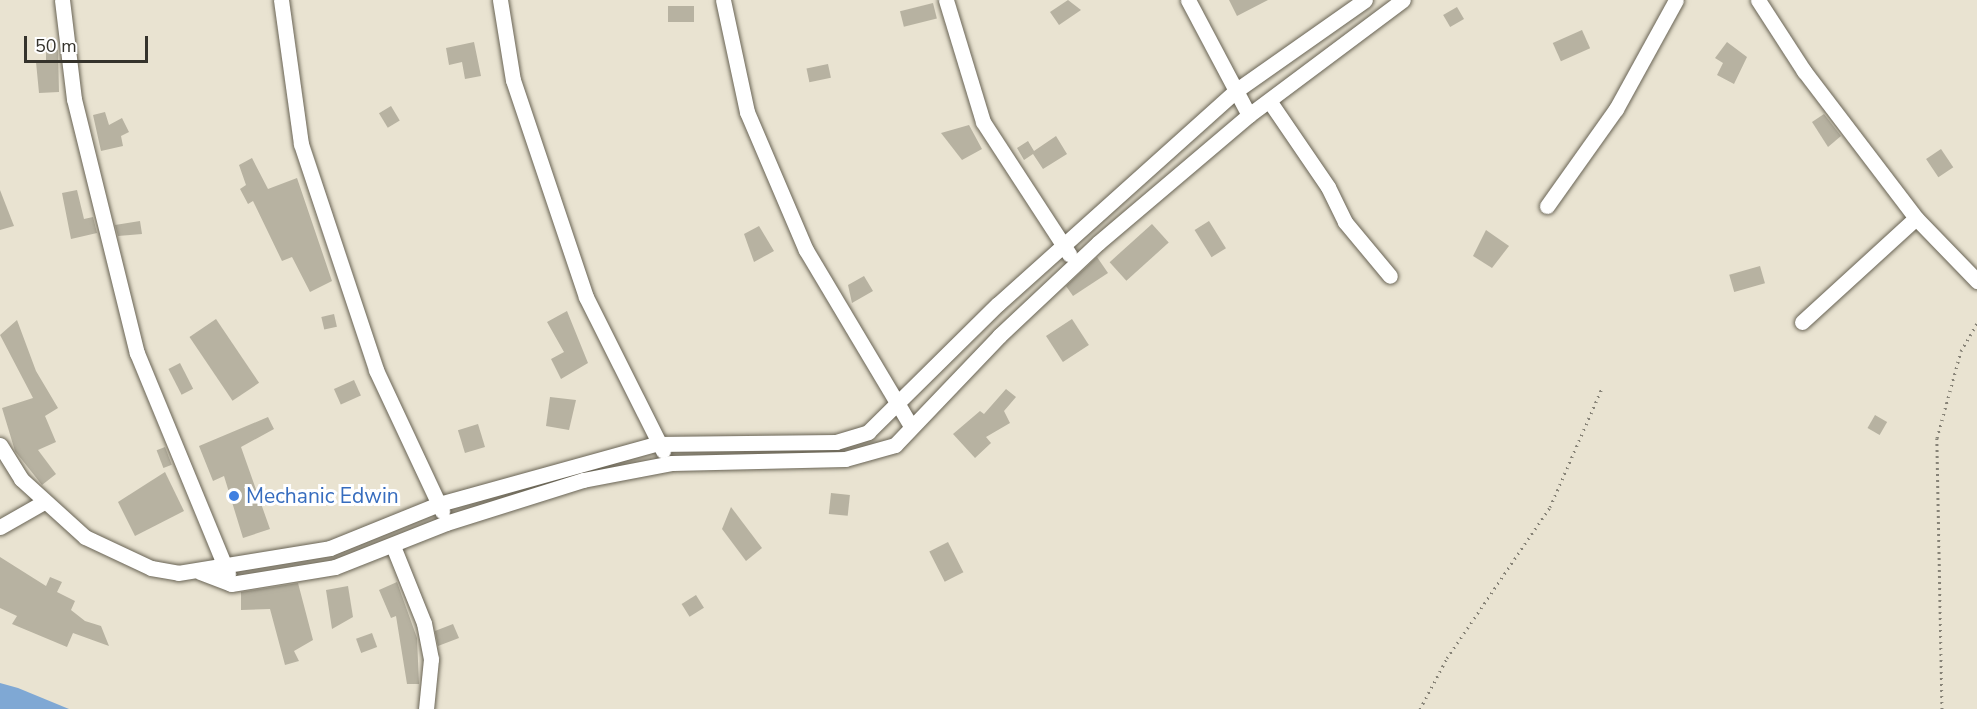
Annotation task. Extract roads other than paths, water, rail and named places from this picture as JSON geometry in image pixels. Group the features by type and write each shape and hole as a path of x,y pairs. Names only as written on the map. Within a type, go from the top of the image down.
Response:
{"street":[{"path":"62,0 74,99 137,353 231,584"},
{"path":"281,0 301,144 376,370 446,523"},
{"path":"500,0 513,80 586,297 656,444 672,463"},
{"path":"723,0 747,112 806,250 901,402 911,426"},
{"path":"946,0 983,122 1063,247 1077,263"},
{"path":"1188,0 1234,92 1250,116"},
{"path":"200,572 330,548 439,504 656,444 836,442 868,432 1063,247 1234,92 1365,0"},
{"path":"0,445 44,502 85,537 114,553 151,568 200,572 231,584 335,567 393,546 446,523 583,480 672,463 845,459 895,445 911,426 1077,263 1250,116 1403,0"},
{"path":"1546,206 1616,109 1676,0"},
{"path":"1758,0 1804,71 1916,218 1977,281"},
{"path":"1270,102 1328,187 1345,222 1390,276"},
{"path":"1802,322 1916,218"},
{"path":"0,526 44,502"},
{"path":"393,546 424,623 432,659 426,709"}],"water":[{"path":"0,683 18,688 69,709 0,709"}],"place":[{"name":"Mechanic Edwin","path":"234,496"}]}
